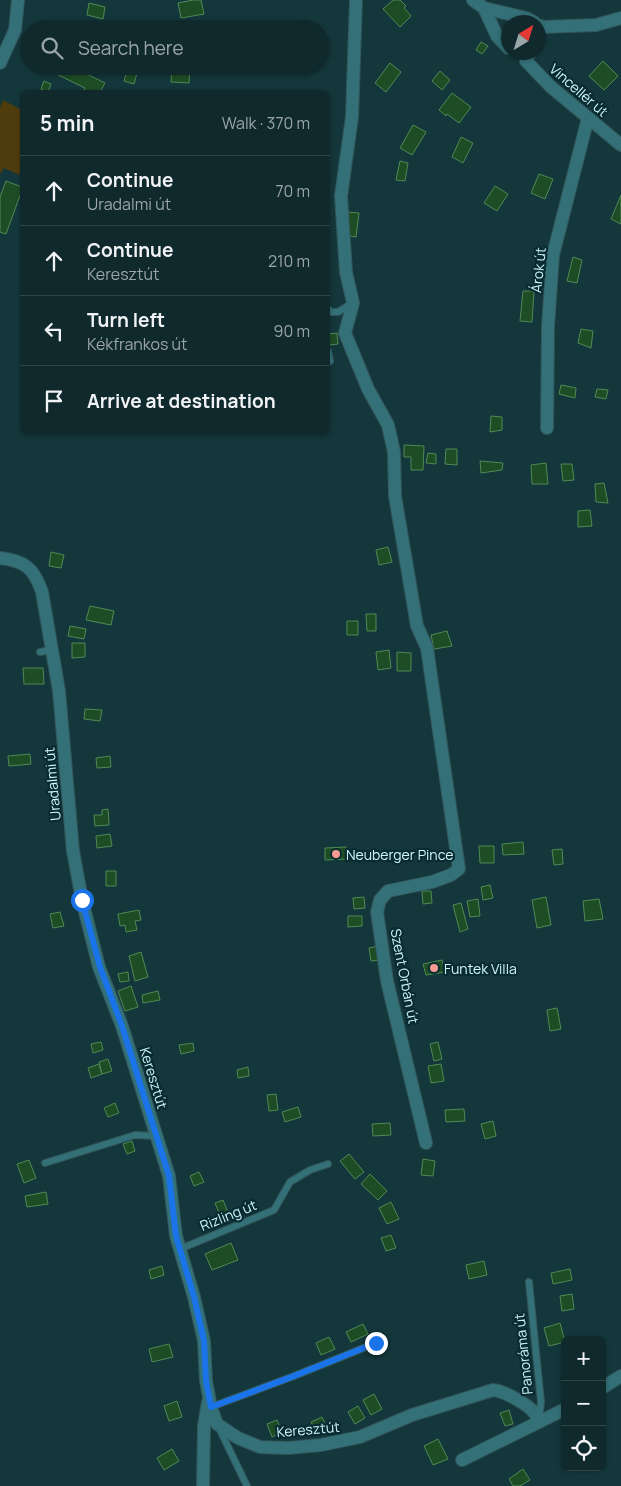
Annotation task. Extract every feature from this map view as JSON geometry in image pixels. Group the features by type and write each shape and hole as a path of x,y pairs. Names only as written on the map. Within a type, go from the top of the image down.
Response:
{"street":[{"path":"0,63 15,30 18,0"},
{"path":"353,303 346,272 341,196 352,116 356,0"},
{"path":"473,0 484,8 513,15"},
{"path":"484,8 497,36 501,40"},
{"path":"546,28 596,25 621,18"},
{"name":"Vincellér út","path":"530,60 551,87 621,146"},
{"name":"Árok út","path":"547,428 548,326 553,255 588,118"},
{"name":"Szent Orbán út","path":"353,303 345,333 368,389 388,425 394,452 394,496 417,626 427,648 459,869 452,875 432,882 388,891 380,900 377,912 387,981 426,1143"},
{"name":"Uradalmi út","path":"0,558 19,561 25,564 37,578 42,592 46,651 58,691 79,884 100,967 122,1026"},
{"name":"Keresztút","path":"122,1026 169,1176 172,1213 179,1249 194,1297 204,1341 206,1381 217,1424 238,1438 260,1446 288,1448 322,1445 360,1438 412,1415 493,1390 502,1391 531,1410 539,1422"},
{"path":"606,1385 621,1376"},
{"path":"203,1486 204,1426 210,1402"},
{"path":"462,1460 559,1412"}],"lane":[{"path":"330,311 338,312 353,303"},
{"path":"45,1163 135,1135 157,1136"},
{"name":"Rizling út","path":"179,1249 274,1210 290,1182 310,1170 328,1164"},
{"name":"Panoráma út","path":"529,1282 541,1402 539,1422"},
{"path":"210,1402 294,1376 376,1343"},
{"path":"217,1424 247,1486"}],"shaded area":[{"path":"3,100 20,109 20,175 4,168 0,174 0,108"}],"building":[{"path":"201,0 204,14 181,18 178,3"},
{"path":"393,0 400,0 406,6 404,8 411,16 400,27 383,9"},
{"path":"89,3 105,7 103,19 87,15"},
{"path":"481,42 488,46 482,54 476,50"},
{"path":"603,61 618,76 604,90 589,76"},
{"path":"390,63 401,72 386,92 375,83"},
{"path":"440,71 450,80 442,90 432,81"},
{"path":"58,75 89,75 105,83 101,90 84,90 85,88"},
{"path":"126,75 136,75 134,84 124,81"},
{"path":"171,75 189,75 189,83 171,82"},
{"path":"44,81 51,84 49,90 41,89"},
{"path":"452,93 471,107 459,123 439,110"},
{"path":"413,125 426,132 412,155 400,148"},
{"path":"461,137 473,143 463,163 452,157"},
{"path":"400,161 408,163 405,181 396,180"},
{"path":"539,174 553,179 545,199 531,193"},
{"path":"6,181 20,186 20,196 6,234 0,232 0,197"},
{"path":"495,186 508,194 497,211 484,203"},
{"path":"621,195 621,224 611,219"},
{"path":"347,212 359,213 356,237 344,235"},
{"path":"573,257 582,260 577,283 567,281"},
{"path":"523,291 534,291 532,322 520,321"},
{"path":"581,329 593,331 591,348 578,343"},
{"path":"337,333 338,344 330,345 330,334"},
{"path":"561,385 576,388 575,398 559,394"},
{"path":"597,389 608,390 606,399 595,397"},
{"path":"491,416 502,417 502,430 490,432"},
{"path":"404,445 424,446 423,470 411,470 411,457 404,457"},
{"path":"446,449 457,449 457,465 445,464"},
{"path":"428,453 436,454 436,464 426,463"},
{"path":"480,461 503,463 502,470 481,473"},
{"path":"546,463 548,484 532,484 531,465"},
{"path":"561,464 572,464 574,480 563,481"},
{"path":"604,483 608,503 596,502 595,484"},
{"path":"590,510 592,526 578,527 578,511"},
{"path":"388,547 392,562 379,565 376,550"},
{"path":"51,552 64,555 61,568 49,566"},
{"path":"90,606 114,611 111,625 86,620"},
{"path":"366,614 376,614 376,631 367,631"},
{"path":"347,621 358,621 358,635 347,635"},
{"path":"70,626 86,629 84,639 68,636"},
{"path":"447,631 452,646 434,649 431,635"},
{"path":"72,643 85,643 85,657 72,658"},
{"path":"389,650 391,668 378,670 376,652"},
{"path":"397,652 411,653 411,671 397,671"},
{"path":"23,668 43,668 44,684 24,684"},
{"path":"85,709 102,710 100,721 84,719"},
{"path":"30,754 31,764 9,766 8,756"},
{"path":"110,756 111,767 97,768 96,758"},
{"path":"108,809 109,825 95,826 94,815 102,815 102,810"},
{"path":"110,834 112,846 97,848 96,836"},
{"path":"523,842 524,854 503,855 502,844"},
{"path":"479,846 494,846 494,863 480,863"},
{"name":"Neuberger Pince","path":"346,847 347,859 325,860 325,848"},
{"path":"562,849 563,864 554,865 552,850"},
{"path":"106,871 116,871 116,886 106,886"},
{"path":"490,885 493,898 483,900 481,887"},
{"path":"422,891 431,891 432,903 423,904"},
{"path":"364,897 365,908 354,909 353,898"},
{"path":"546,897 551,925 537,928 532,900"},
{"path":"478,899 480,916 470,917 467,901"},
{"path":"599,899 603,919 585,921 583,901"},
{"path":"461,903 468,929 460,932 453,905"},
{"path":"139,910 141,920 135,921 137,930 126,932 125,925 120,926 118,914"},
{"path":"60,912 64,926 53,928 50,914"},
{"path":"348,916 362,916 362,926 348,927"},
{"path":"379,946 381,960 371,961 369,948"},
{"path":"141,952 148,977 135,981 129,956"},
{"name":"Funtek Villa","path":"442,960 445,972 426,975 423,964"},
{"path":"128,972 129,981 120,982 118,974"},
{"path":"131,986 138,1007 125,1011 118,991"},
{"path":"158,991 160,1000 143,1003 142,995"},
{"path":"557,1008 561,1029 550,1031 547,1010"},
{"path":"101,1042 103,1050 93,1053 91,1044"},
{"path":"438,1042 442,1059 434,1061 430,1044"},
{"path":"193,1043 194,1051 181,1054 179,1045"},
{"path":"108,1059 112,1071 102,1074 99,1062"},
{"path":"99,1064 102,1074 91,1078 88,1068"},
{"path":"441,1064 444,1081 431,1083 428,1066"},
{"path":"248,1067 249,1076 238,1078 237,1070"},
{"path":"276,1094 278,1110 269,1111 267,1095"},
{"path":"115,1103 119,1113 108,1117 104,1108"},
{"path":"298,1107 301,1117 285,1122 282,1112"},
{"path":"464,1109 465,1121 446,1122 445,1110"},
{"path":"493,1121 496,1136 485,1139 481,1124"},
{"path":"390,1123 391,1135 373,1136 372,1124"},
{"path":"132,1141 135,1151 127,1154 123,1144"},
{"path":"349,1154 364,1172 355,1179 340,1161"},
{"path":"423,1159 435,1161 433,1176 421,1175"},
{"path":"29,1160 36,1178 24,1183 17,1164"},
{"path":"199,1172 204,1182 194,1186 190,1176"},
{"path":"370,1174 387,1191 378,1200 361,1184"},
{"path":"46,1192 48,1204 27,1207 25,1196"},
{"path":"223,1200 229,1215 221,1218 215,1203"},
{"path":"391,1202 399,1219 387,1224 379,1208"},
{"path":"391,1235 396,1248 386,1251 381,1238"},
{"path":"231,1243 238,1260 212,1270 205,1254"},
{"path":"484,1261 487,1275 469,1279 466,1265"},
{"path":"162,1266 164,1275 151,1279 149,1270"},
{"path":"570,1269 572,1280 553,1284 551,1273"},
{"path":"572,1294 574,1309 562,1311 560,1296"},
{"path":"560,1323 563,1336 561,1336 561,1343 549,1346 544,1328"},
{"path":"363,1324 368,1334 351,1342 346,1332"},
{"path":"329,1337 335,1349 321,1355 316,1343"},
{"path":"169,1344 173,1357 152,1362 149,1349"},
{"path":"374,1394 382,1409 371,1415 363,1400"},
{"path":"177,1401 182,1417 169,1421 164,1406"},
{"path":"358,1406 365,1418 355,1424 348,1412"},
{"path":"509,1410 513,1424 505,1426 500,1413"},
{"path":"322,1417 328,1430 318,1435 311,1422"},
{"path":"277,1420 282,1432 272,1437 267,1424"},
{"path":"438,1439 448,1459 433,1465 424,1446"},
{"path":"172,1449 179,1461 164,1470 157,1458"},
{"path":"523,1469 530,1480 520,1486 513,1486 509,1479"}],"place":[{"name":"Neuberger Pince","path":"336,854"},
{"name":"Funtek Villa","path":"434,968"}],"route":[{"path":"82,900 97,959 122,1026 169,1176 176,1236 194,1297 204,1341 206,1381 211,1407 376,1343"}]}
